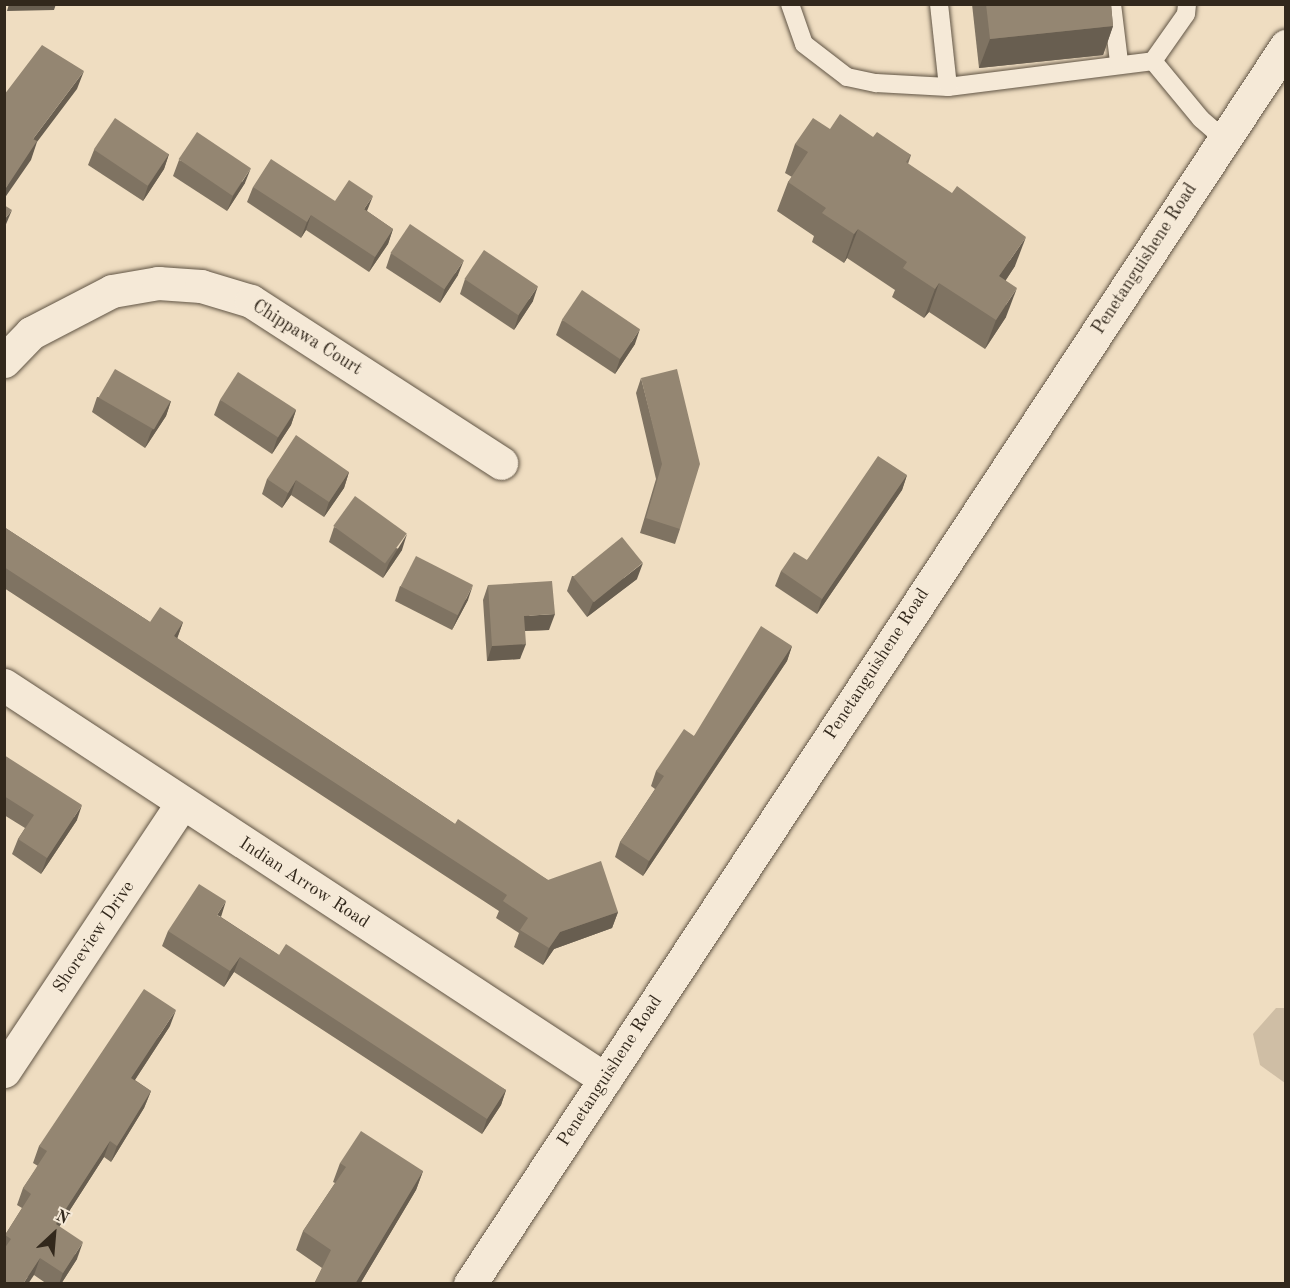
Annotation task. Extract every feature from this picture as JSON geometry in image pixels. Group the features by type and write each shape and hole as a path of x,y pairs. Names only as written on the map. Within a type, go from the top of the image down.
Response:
{"street":[{"name":"Penetanguishene Road","path":"470,1284 1286,46"},
{"name":"Chippawa Court","path":"4,361 31,333 112,291 158,283 201,286 251,301 501,463"},
{"name":"Indian Arrow Road","path":"4,685 605,1079"},
{"name":"Shoreview Drive","path":"4,1071 182,803"}],"lane":[{"path":"790,4 804,44 847,76 918,89 948,87 1119,62 1154,61 1224,139"},
{"path":"939,4 948,87"},
{"path":"1112,4 1119,62"},
{"path":"1154,61 1186,14 1187,4"}],"shaded area":[{"path":"1276,1008 1285,1008 1285,1083 1260,1065 1253,1034"}],"building":[{"path":"986,4 1111,4 1113,26 990,39"},
{"path":"42,45 84,71 33,139 37,141 4,191 4,95"},
{"path":"840,114 873,137 877,132 911,155 906,162 952,193 957,186 1026,237 999,276 1017,288 996,320 939,283 935,289 903,268 907,262 858,229 854,234 822,213 826,208 788,182 808,152 795,144 813,118 830,129"},
{"path":"115,118 169,154 148,186 94,150"},
{"path":"197,132 251,168 232,196 179,159"},
{"path":"271,159 335,201 349,180 373,196 364,209 393,229 375,257 311,215 307,222 253,187"},
{"path":"4,205 12,210 4,220"},
{"path":"410,224 464,260 444,289 390,253"},
{"path":"484,250 538,286 518,315 464,279"},
{"path":"582,290 640,329 620,359 562,320"},
{"path":"115,369 170,401 154,430 98,398"},
{"path":"677,369 700,464 680,529 646,518 662,464 641,378"},
{"path":"238,372 296,410 278,437 220,400"},
{"path":"296,435 349,472 329,502 296,480 288,493 267,479"},
{"path":"878,456 907,475 822,599 781,571 794,552 807,560"},
{"path":"355,496 407,534 385,564 333,526"},
{"path":"4,527 150,622 160,607 183,622 174,636 455,824 458,819 548,880 601,861 618,912 560,932 549,948 520,930 528,918 503,901 507,895 4,567"},
{"path":"622,537 643,563 594,602 573,577"},
{"path":"416,556 473,585 458,615 401,586"},
{"path":"552,581 555,614 524,616 526,644 492,646 488,585"},
{"path":"761,626 792,646 649,861 620,842 664,776 656,771 684,729 694,736"},
{"path":"4,755 82,805 47,858 18,839 34,815 4,796"},
{"path":"199,884 226,901 217,915 279,955 286,944 506,1090 487,1119 240,957 230,971 168,931"},
{"path":"144,989 176,1010 131,1078 151,1091 117,1146 110,1141 56,1224 83,1242 63,1273 40,1258 23,1284 4,1284 4,1249 11,1239 5,1235 31,1194 23,1188 47,1151 39,1146"},
{"path":"361,1131 423,1171 355,1284 314,1284 331,1250 303,1231 346,1167 340,1163"}]}
